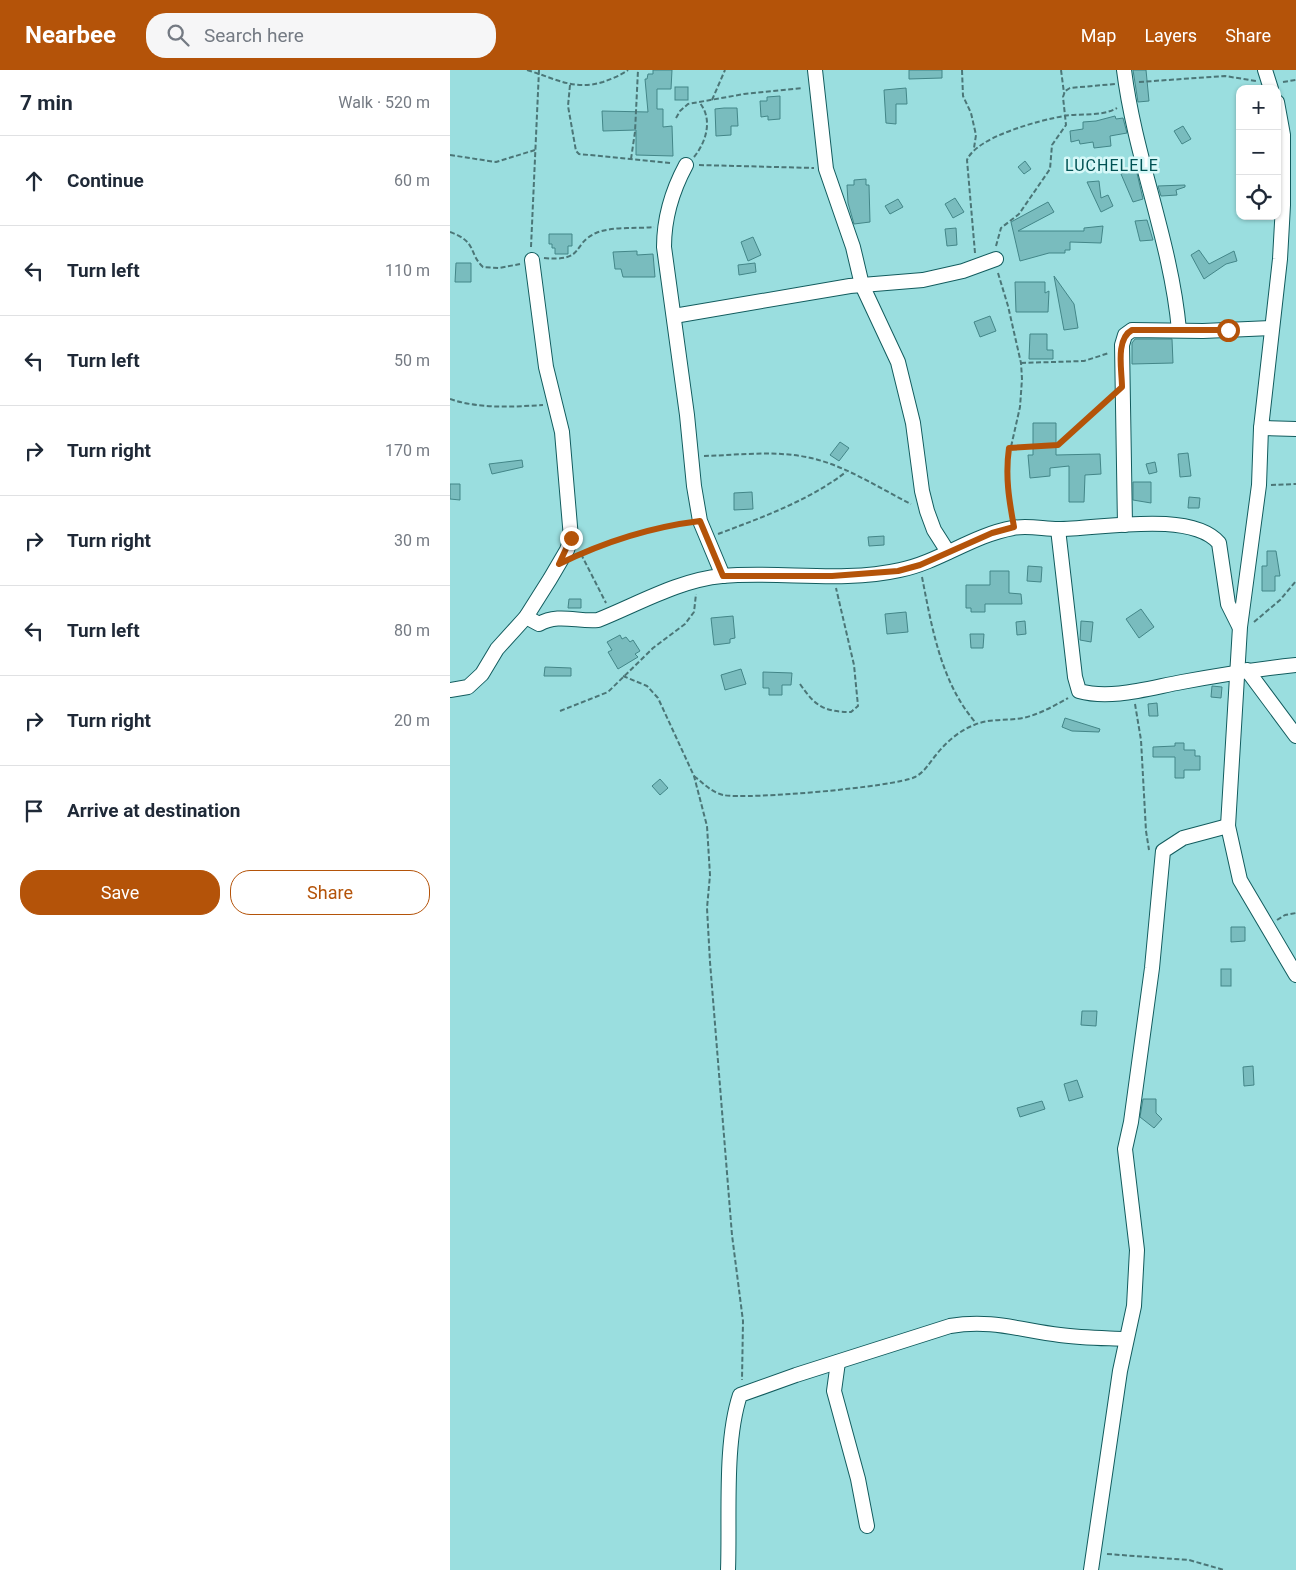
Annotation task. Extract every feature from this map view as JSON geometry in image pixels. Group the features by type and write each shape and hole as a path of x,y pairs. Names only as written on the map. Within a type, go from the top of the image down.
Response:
{"street":[{"path":"815,70 826,169 853,247 862,285 898,362 907,390 920,462 922,491 927,511 934,530 948,552"},
{"path":"1125,77 1173,276 1180,330"},
{"path":"1281,124 1283,135 1283,205 1277,291 1271,328 1261,428 1259,485 1240,627 1242,671 1228,826 1240,880 1296,972"},
{"path":"686,165 676,184 664,226 665,264 674,316 694,486 700,521 723,576"},
{"path":"674,316 862,285 923,280 996,259"},
{"path":"450,690 468,687 476,680 498,649 526,617 559,564 571,538 572,522 562,432 546,367 532,260"},
{"path":"1125,525 1122,340 1132,330 1271,328"},
{"path":"1261,428 1296,429"},
{"path":"526,617 540,624 554,618 587,621 611,615 699,579 723,576 832,576 898,571 920,565 986,536 1014,527 1058,529 1125,525 1173,525 1201,530 1212,535 1219,543 1228,604 1240,627"},
{"path":"1058,529 1074,676 1079,691 1088,694 1133,692 1242,671 1296,665"},
{"path":"1242,671 1296,736"},
{"path":"1091,1570 1092,1552 1126,1339 1134,1306 1138,1250 1125,1148 1131,1122 1152,968 1163,851 1171,844 1183,838 1228,826"},
{"path":"728,1570 732,1438 740,1395 950,1326 991,1323 1062,1335 1126,1339"},
{"path":"838,1362 834,1391 858,1480 867,1526"}],"path":[{"path":"527,70 539,72 570,86 592,85 628,70"},
{"path":"631,158 635,132 638,70"},
{"path":"712,100 725,70"},
{"path":"962,70 962,96 971,114 976,135 974,148 967,160 977,266"},
{"path":"1014,527 1006,469 1022,393 1021,363 1008,306 1000,283 996,259 996,244 1001,228 1019,214 1050,169 1052,144 1066,125 1061,70"},
{"path":"532,260 530,233 539,72"},
{"path":"1064,93 1070,88 1125,77 1225,76 1268,81"},
{"path":"570,86 568,106 576,151 579,154 686,165 826,169"},
{"path":"676,118 684,106 699,102 772,90 816,87"},
{"path":"974,148 1022,126 1065,116 1115,110 1129,99"},
{"path":"686,165 695,156 706,138 705,109 699,102"},
{"path":"450,155 496,162 535,150"},
{"path":"450,232 462,237 471,245 483,267 499,268 540,258 569,257 577,253 587,240 595,234 607,230 664,226"},
{"path":"1021,363 1066,363 1096,359 1106,356 1122,340"},
{"path":"1009,448 1058,445 1122,387"},
{"path":"450,399 465,404 495,407 555,404"},
{"path":"691,457 797,456 818,460 847,471 927,511"},
{"path":"707,539 780,510 831,483 847,471"},
{"path":"1259,485 1296,484"},
{"path":"559,564 581,554 664,526 700,521"},
{"path":"581,554 596,580 611,615"},
{"path":"920,565 933,628 949,683 964,709 976,724"},
{"path":"800,684 812,700 821,708 832,711 851,712 858,706 854,665 832,576"},
{"path":"560,711 608,692 653,648 686,624 694,612 699,579"},
{"path":"1240,627 1251,624 1268,612 1296,581"},
{"path":"623,676 647,686 658,698 694,776 707,826 710,875 707,908 710,962 726,1171 743,1321 744,1356 740,1395"},
{"path":"694,776 710,789 722,794 742,796 796,793 904,782 924,771 937,753 953,738 976,724 1022,718 1041,713 1079,691"},
{"path":"1133,692 1141,740 1147,847 1161,865"},
{"path":"1268,926 1285,915 1296,913"},
{"path":"1092,1552 1189,1560 1224,1570"}],"building":[{"path":"653,70 672,70 671,89 657,89 657,109 663,109 663,127 672,126 673,156 636,155 636,130 603,131 602,111 648,112 645,79 647,79 648,74 653,74"},
{"path":"909,70 942,70 942,78 909,79"},
{"path":"1133,70 1146,70 1149,101 1138,102"},
{"path":"675,87 688,87 688,100 675,100"},
{"path":"906,88 907,104 896,104 896,124 886,123 884,90"},
{"path":"780,96 780,119 768,120 768,116 761,117 760,101 767,101 767,97"},
{"path":"737,108 738,126 731,126 731,135 716,136 715,109"},
{"path":"1115,116 1116,119 1123,118 1127,133 1110,136 1111,146 1094,148 1093,142 1080,144 1079,140 1071,142 1070,131 1083,129 1083,122"},
{"path":"1183,126 1191,139 1182,144 1174,131"},
{"path":"1025,161 1031,169 1024,174 1018,167"},
{"path":"1136,169 1143,199 1133,202 1121,174"},
{"path":"866,179 866,185 869,185 870,222 854,224 848,203 847,185 854,185 854,180"},
{"path":"1099,181 1101,198 1108,195 1113,206 1101,212 1087,182"},
{"path":"1185,185 1185,187 1176,190 1177,195 1161,196 1158,186"},
{"path":"955,198 964,212 953,218 945,204"},
{"path":"898,199 903,207 890,214 885,206"},
{"path":"1048,202 1054,212 1018,231 1084,231 1084,228 1103,226 1101,243 1070,242 1070,250 1065,250 1065,253 1049,253 1020,261 1011,222"},
{"path":"1147,220 1153,240 1140,241 1135,221"},
{"path":"956,228 957,245 947,246 945,229"},
{"path":"549,234 572,234 572,246 568,246 568,254 555,254 555,248 552,248 552,244 549,244"},
{"path":"753,237 761,255 748,261 741,242"},
{"path":"1199,250 1209,264 1234,251 1237,261 1226,264 1204,279 1191,255"},
{"path":"637,251 637,255 653,254 655,277 623,277 621,269 615,269 613,252"},
{"path":"456,263 471,263 471,282 455,282"},
{"path":"755,263 756,272 739,275 738,265"},
{"path":"1054,276 1074,304 1078,328 1064,330"},
{"path":"1015,282 1045,282 1045,293 1049,291 1048,312 1016,312"},
{"path":"990,316 996,331 980,337 974,322"},
{"path":"1030,334 1047,334 1047,350 1053,350 1053,359 1029,359"},
{"path":"1135,339 1172,339 1173,363 1132,364 1132,343"},
{"path":"1033,423 1056,423 1056,455 1100,454 1101,474 1085,475 1084,502 1069,502 1069,466 1050,468 1050,476 1030,478 1028,455 1033,455"},
{"path":"840,442 849,448 839,461 830,455"},
{"path":"1188,453 1191,476 1180,477 1178,454"},
{"path":"522,460 523,467 492,474 489,464"},
{"path":"1155,462 1157,472 1149,474 1146,464"},
{"path":"1133,482 1151,482 1151,503 1133,500"},
{"path":"450,484 460,484 460,500 450,499"},
{"path":"752,492 753,509 734,510 734,493"},
{"path":"1189,497 1200,498 1199,508 1188,508"},
{"path":"884,536 884,545 869,546 868,537"},
{"path":"1267,551 1276,551 1280,576 1275,576 1275,591 1262,591 1262,566 1267,566"},
{"path":"1028,566 1042,567 1041,582 1027,581"},
{"path":"990,571 1009,571 1009,593 1021,594 1022,604 985,604 985,612 971,612 971,608 966,608 966,585 990,585"},
{"path":"569,599 581,599 581,608 568,608"},
{"path":"1141,609 1154,627 1139,638 1126,619"},
{"path":"906,612 908,632 887,634 885,614"},
{"path":"733,616 735,638 730,639 730,643 714,645 711,618"},
{"path":"1025,621 1026,634 1017,635 1016,622"},
{"path":"1081,621 1093,622 1091,642 1080,640"},
{"path":"970,634 984,634 983,648 971,648"},
{"path":"620,635 622,639 626,637 630,642 633,640 640,651 635,654 638,657 618,669 608,652 612,650 607,642"},
{"path":"545,667 571,668 571,676 544,676"},
{"path":"741,669 746,684 725,690 721,675"},
{"path":"763,672 792,673 791,685 782,685 782,695 769,695 769,688 763,688"},
{"path":"1212,686 1222,687 1221,698 1211,697"},
{"path":"1157,703 1158,716 1149,716 1148,704"},
{"path":"1065,718 1100,729 1099,732 1072,731 1062,727"},
{"path":"1175,743 1184,743 1184,750 1195,750 1195,756 1200,756 1200,770 1184,770 1184,778 1175,778 1175,757 1153,757 1153,747 1175,746"},
{"path":"660,779 668,788 660,795 652,786"},
{"path":"1231,927 1245,927 1245,941 1231,942"},
{"path":"1221,969 1231,969 1231,986 1221,986"},
{"path":"1082,1011 1097,1011 1096,1026 1081,1025"},
{"path":"1253,1066 1254,1085 1244,1086 1243,1067"},
{"path":"1077,1080 1083,1097 1069,1101 1064,1084"},
{"path":"1143,1099 1156,1099 1156,1113 1162,1119 1154,1128 1140,1117"},
{"path":"1042,1101 1045,1109 1020,1117 1017,1108"}],"district":[{"name":"LUCHELELE","path":"1112,165"}],"route":[{"path":"571,538 559,564 603,545 646,531 664,526 700,521 723,576 832,576 898,571 920,565 973,540 1014,527 1006,469 1009,448 1058,445 1122,387 1122,340 1128,332 1132,330 1228,330"}]}
